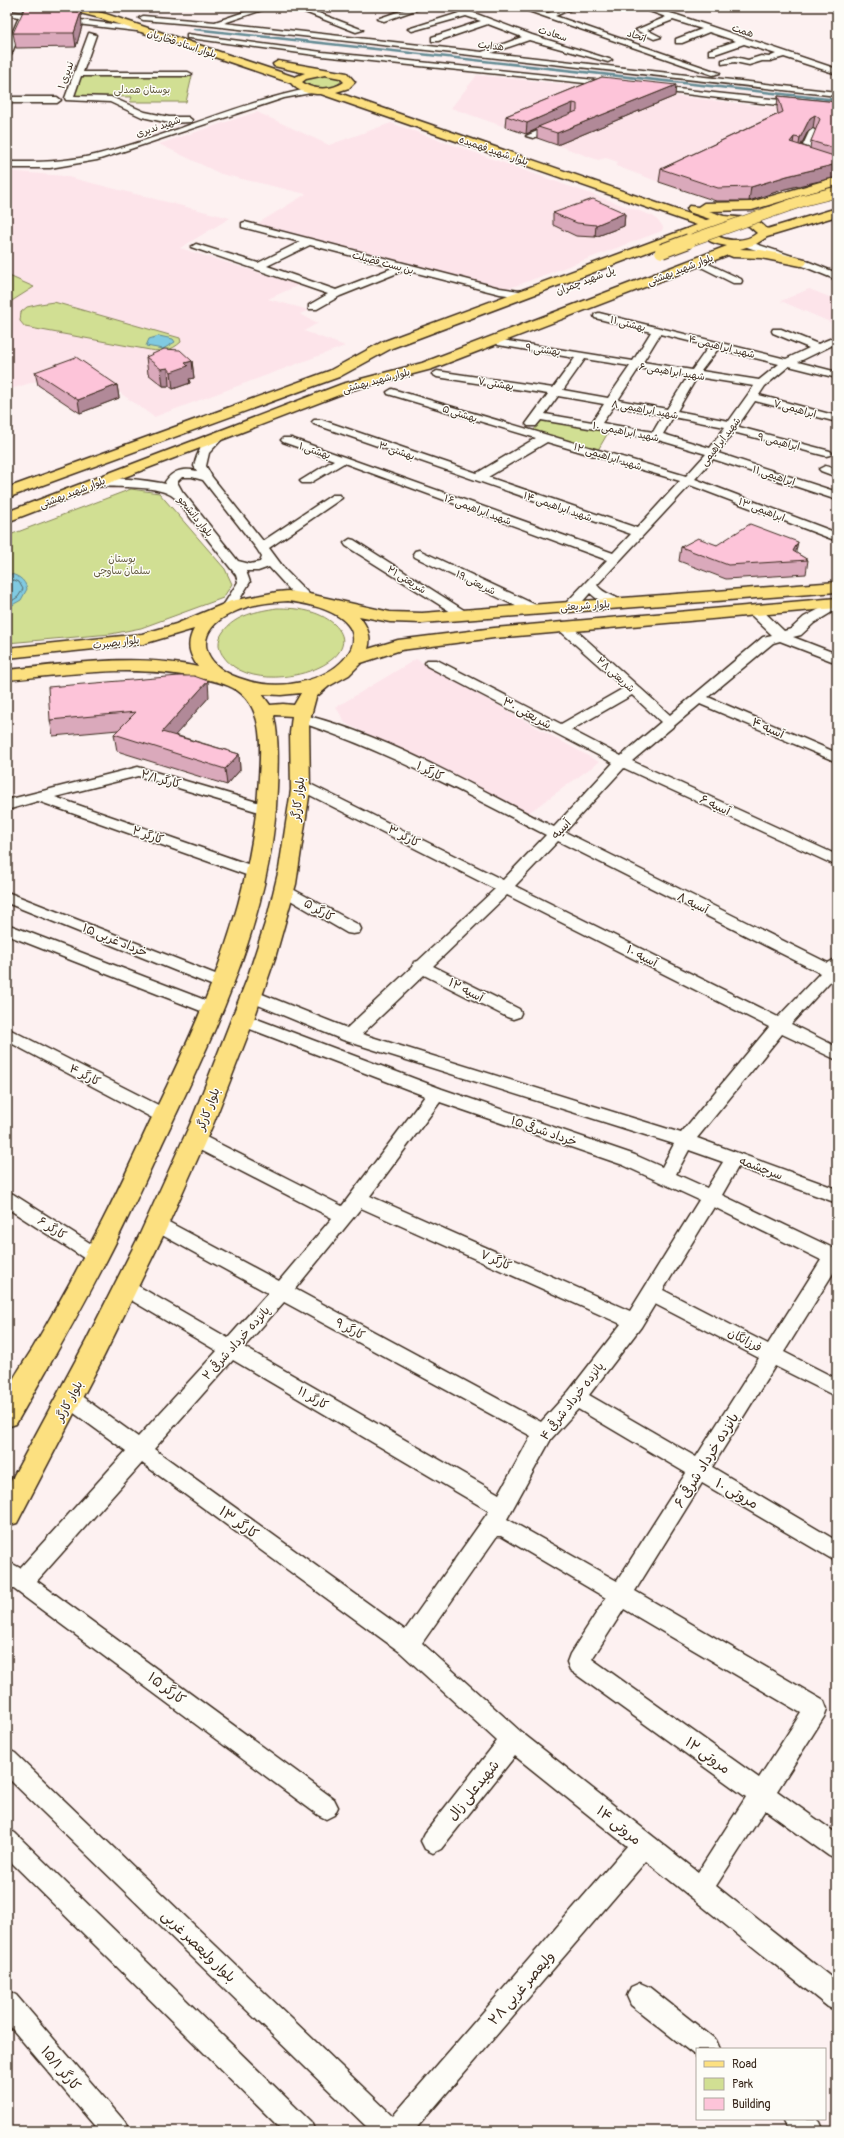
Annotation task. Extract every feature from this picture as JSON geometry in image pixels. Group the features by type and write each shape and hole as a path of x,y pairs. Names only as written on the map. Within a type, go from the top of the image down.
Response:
{"main road":[{"name":"بلوار استاد فخاریان","path":"67,7 143,18 188,35 287,67 318,72"},
{"name":"بلوار استاد فخاریان","path":"102,12 145,30 296,82"},
{"path":"270,72 292,72 287,67"},
{"path":"296,82 303,76 318,72"},
{"name":"بلوار شهید فهمیده","path":"318,72 343,75 349,79 355,89 724,220"},
{"name":"بلوار شهید فهمیده","path":"296,82 301,87 318,91 666,210 707,226"},
{"path":"318,91 355,89"},
{"path":"682,206 722,208 752,206 837,181"},
{"name":"پل شهید چمران","path":"334,374 727,227 805,200 837,192"},
{"name":"پل شهید چمران","path":"348,387 729,238 814,208 837,202"},
{"path":"752,206 752,212 754,215 767,221 789,225 806,223"},
{"path":"666,210 676,226 676,230 672,238 692,237 711,243 716,248 712,257"},
{"path":"724,220 752,223 762,230 762,236 837,212"},
{"name":"بلوار شهید بهشتی","path":"7,493 334,374 387,345 672,238 724,220"},
{"path":"801,262 794,254 793,242 806,223"},
{"path":"707,226 706,233 714,239 744,243"},
{"name":"بلوار شهید بهشتی","path":"7,517 348,387 427,366 712,257 762,236"},
{"path":"712,257 752,253 801,262"},
{"name":"بلوار شریعتی","path":"334,606 390,617 422,618 837,587"},
{"path":"7,1416 97,1257 191,1061 222,983 239,934 257,873 268,810 268,741 264,713 256,698 231,682 205,665 197,650 197,642 204,626 223,610 256,599 283,596 304,598 334,606 354,622 361,634 361,647 354,660 342,671 325,680 302,687 277,689 231,682"},
{"name":"بلوار شریعتی","path":"354,660 384,649 405,644 563,626 837,603"},
{"name":"بلوار بصیرت","path":"7,653 143,639 182,628 223,610"},
{"path":"402,617 392,625 390,630 396,638 405,644"},
{"name":"بلوار بصیرت","path":"7,675 127,664 189,669 231,682"},
{"name":"بلوار کارگر","path":"7,1514 70,1399 157,1224 196,1140 243,1020 285,890 301,784 299,738 301,716 305,699 316,686 325,680"},
{"path":"264,713 272,710 291,709 301,716"}],"street":[{"path":"267,7 209,24 183,25 180,28 188,35 322,54 624,85"},
{"path":"296,7 359,30 340,38"},
{"path":"381,19 420,7"},
{"name":"سعادت","path":"451,7 544,41 652,73"},
{"path":"539,21 572,7"},
{"name":"همت","path":"642,7 835,71"},
{"name":"اتحاد","path":"520,8 549,16 746,83"},
{"path":"88,23 105,21 107,19 102,12"},
{"path":"7,13 145,30"},
{"path":"412,29 467,13"},
{"path":"7,55 10,42 23,14"},
{"path":"657,37 640,30 674,17"},
{"name":"هدایت","path":"143,18 359,40 837,94"},
{"path":"435,39 490,21"},
{"path":"555,26 566,22"},
{"path":"88,23 92,35 104,28 127,28"},
{"path":"513,29 527,25"},
{"path":"679,41 710,29"},
{"path":"359,40 373,34"},
{"name":"ندیری ۱","path":"92,35 85,64 76,74 69,98 111,100 142,114 170,120 188,120"},
{"path":"544,41 559,35"},
{"path":"481,54 529,36"},
{"path":"712,52 744,41"},
{"path":"725,62 735,59 749,63 761,58 770,59 784,54"},
{"path":"819,76 835,71"},
{"path":"76,74 188,74"},
{"name":"شهید ندیری","path":"7,164 50,159 87,151 188,120 296,82"},
{"path":"640,87 837,109"},
{"name":"شهید ندیری","path":"7,164 50,165 94,158 123,150 282,96 318,91"},
{"path":"7,100 57,100"},
{"path":"142,114 160,124 159,129"},
{"path":"530,136 566,122"},
{"path":"801,156 813,132"},
{"name":"بن بست فضیلت","path":"245,225 500,292 522,294"},
{"path":"762,236 801,262"},
{"path":"259,266 308,242"},
{"path":"744,243 801,262 837,277"},
{"path":"196,247 259,266 336,294"},
{"path":"698,262 737,281"},
{"path":"313,306 336,294 403,267"},
{"name":"بهشتی ۱۱","path":"599,316 657,330"},
{"path":"595,425 636,365 657,330"},
{"name":"شهید ابراهیمی ۴","path":"657,330 837,376"},
{"path":"777,331 818,348"},
{"name":"شهید ابراهیمی","path":"571,606 712,453 761,384 787,363 837,339"},
{"name":"بهشتی ۹","path":"502,344 583,355"},
{"path":"656,436 694,374 716,344"},
{"path":"528,433 531,424 583,355"},
{"name":"شهید ابراهیمی ۶","path":"583,355 636,365 761,384"},
{"name":"بهشتی ۷","path":"436,374 556,392"},
{"name":"بهشتی ۵","path":"392,392 528,433"},
{"name":"شهید ابراهیمی ۸","path":"556,392 732,426"},
{"name":"ابراهیمی ۷","path":"753,397 837,419"},
{"name":"شهید ابراهیمی ۱۰","path":"538,416 656,436 712,453"},
{"name":"بهشتی ۳","path":"318,422 477,478"},
{"name":"ابراهیمی ۹","path":"732,426 826,453"},
{"name":"شهید ابراهیمی ۱۲","path":"528,433 688,480"},
{"path":"218,437 203,452 200,466 207,478 265,553 290,584 304,598"},
{"path":"477,478 545,438"},
{"name":"بهشتی ۱","path":"287,440 343,459"},
{"name":"ابراهیمی ۱۱","path":"712,453 837,496"},
{"path":"306,481 343,459"},
{"name":"شهید ابراهیمی ۱۶","path":"343,459 614,558"},
{"path":"825,469 837,473"},
{"path":"176,491 171,482 173,478 179,475 198,474 207,478"},
{"name":"شهید ابراهیمی ۱۴","path":"477,478 639,533"},
{"name":"ابراهیمی ۱۳","path":"688,480 837,538"},
{"name":"بلوار دانشجو","path":"95,483 123,482 148,485 176,491 235,564 244,582 223,610"},
{"path":"265,553 336,498"},
{"name":"شریعتی ۲۱","path":"350,543 464,614"},
{"path":"235,564 243,568 253,568 265,564 265,553"},
{"name":"شریعتی ۱۹","path":"419,554 533,609"},
{"path":"590,584 593,591 617,603"},
{"name":"آسیه","path":"349,1036 420,966 506,887 622,762 768,640 796,632 809,620 837,603"},
{"path":"755,611 782,637 837,659"},
{"name":"شریعتی ۲۸","path":"563,626 669,722"},
{"name":"شریعتی ۳۰","path":"432,663 622,762"},
{"path":"561,730 633,689"},
{"name":"آسیه ۴","path":"698,698 837,758"},
{"name":"کارگر ۱","path":"301,716 389,750 555,835"},
{"name":"آسیه ۶","path":"622,762 837,861"},
{"name":"کارگر ۲/۱","path":"7,805 138,771 268,810"},
{"name":"کارگر ۳","path":"301,784 506,887"},
{"name":"کارگر ۲","path":"40,797 257,873"},
{"name":"آسیه ۸","path":"555,835 833,968"},
{"name":"آسیه ۱۰","path":"506,887 837,1054"},
{"name":"کارگر ۵","path":"285,890 353,929"},
{"name":"۱۵ خرداد غربی","path":"7,897 222,983"},
{"path":"7,930 212,1009"},
{"name":"آسیه ۱۲","path":"420,966 512,1013"},
{"path":"666,1177 685,1141 779,1026 833,968"},
{"path":"252,996 349,1036 685,1141"},
{"name":"۱۵ خرداد شرقی","path":"243,1020 436,1094 629,1160 710,1197 835,1258"},
{"name":"کارگر ۴","path":"7,1034 164,1116"},
{"name":"پانزده خرداد شرقی ۲","path":"15,1576 140,1449 281,1292 343,1215 358,1199 436,1094"},
{"path":"196,1140 343,1215"},
{"name":"سرچشمه","path":"685,1141 837,1196"},
{"name":"پانزده خرداد شرقی ۴","path":"408,1645 497,1517 544,1433 576,1397 634,1321 735,1158"},
{"name":"کارگر ۶","path":"7,1199 97,1257"},
{"name":"کارگر ۷","path":"358,1199 634,1321"},
{"name":"کارگر ۹","path":"157,1224 544,1433"},
{"name":"پانزده خرداد شرقی ۶","path":"578,1662 772,1354 835,1258"},
{"name":"کارگر ۱۱","path":"126,1288 230,1350 497,1517 504,1527 816,1709 762,1794"},
{"name":"فرزانگان","path":"652,1293 837,1389"},
{"name":"مروتی ۱۰","path":"576,1397 837,1552"},
{"name":"کارگر ۱۳","path":"70,1399 408,1645"},
{"name":"کارگر ۱۵","path":"15,1576 326,1807"},
{"name":"مروتی ۱۴","path":"408,1645 513,1740 837,1998"},
{"name":"مروتی ۱۲","path":"578,1662 837,1848"},
{"name":"شهیدعلی زال","path":"433,1840 513,1740"},
{"name":"بلوار ولیعصر غربی","path":"7,1761 390,2131"},
{"path":"700,1890 762,1794"},
{"path":"7,1841 302,2131"},
{"name":"ولیعصر غربی ۲۸","path":"397,2131 644,1845"},
{"path":"640,1996 706,2048"},
{"name":"کارگر ۱۵/۱","path":"7,2004 116,2131"},
{"path":"796,2120 811,2131"}],"shaded area":[{"path":"477,75 602,88 505,127 451,108"},
{"path":"675,96 777,108 782,125 659,182 616,166 618,162 606,158 598,160 557,145"},
{"path":"257,112 329,145 391,123 653,216 663,227 662,231 510,288 499,287 255,225 306,194 221,174 159,144"},
{"path":"7,171 64,176 230,218 180,248 299,285 268,299 309,310 300,314 318,323 304,331 345,346 154,417 84,367 7,390"},
{"path":"809,289 837,300 837,325 781,301"},
{"path":"416,659 599,762 527,814 345,723 336,707"}],"green space":[{"path":"324,75 338,77 341,81 334,87 329,88 313,87 304,83 305,79"},
{"name":"بوستان همدلی","path":"80,76 192,76 186,102 130,102 132,97 74,96"},
{"path":"7,275 34,287 7,304"},
{"path":"54,302 180,338 181,342 167,350 150,350 25,327 20,321 21,312 27,307"},
{"path":"542,420 609,431 598,450 533,431"},
{"name":"بوستان سلمان ساوجی","path":"131,489 159,493 225,569 232,584 223,598 141,628 111,634 7,643 7,536"},
{"path":"277,608 307,611 328,619 334,624 343,638 339,652 326,663 307,672 284,677 261,676 240,670 224,657 219,645 221,635 228,626 240,618 255,612"}],"water":[{"path":"159,336 173,339 175,342 163,349 146,346 149,339"},
{"path":"7,573 20,578 27,589 21,600 7,608"}],"building":[{"path":"25,7 81,12 74,33 13,33"},
{"path":"602,77 676,85 557,133 538,127 577,111 577,104 573,103 527,123 506,116"},
{"path":"778,96 837,102 837,149 811,141 820,119 815,115 810,118 800,138 794,137 790,142 837,157 837,164 787,176 751,187 718,188 661,169 783,112"},
{"path":"593,199 625,213 596,225 577,223 553,213"},
{"path":"164,349 180,350 192,361 185,363 188,366 171,372 168,368 161,369 146,357"},
{"path":"76,357 117,385 78,400 35,372"},
{"path":"750,524 798,542 793,551 808,560 728,565 681,547 698,538 717,545"},
{"path":"194,676 208,681 162,732 239,754 225,769 114,734 136,712 50,720 48,687"}],"waterway":[{"path":"7,7 31,10"},
{"path":"194,29 837,100"}]}
